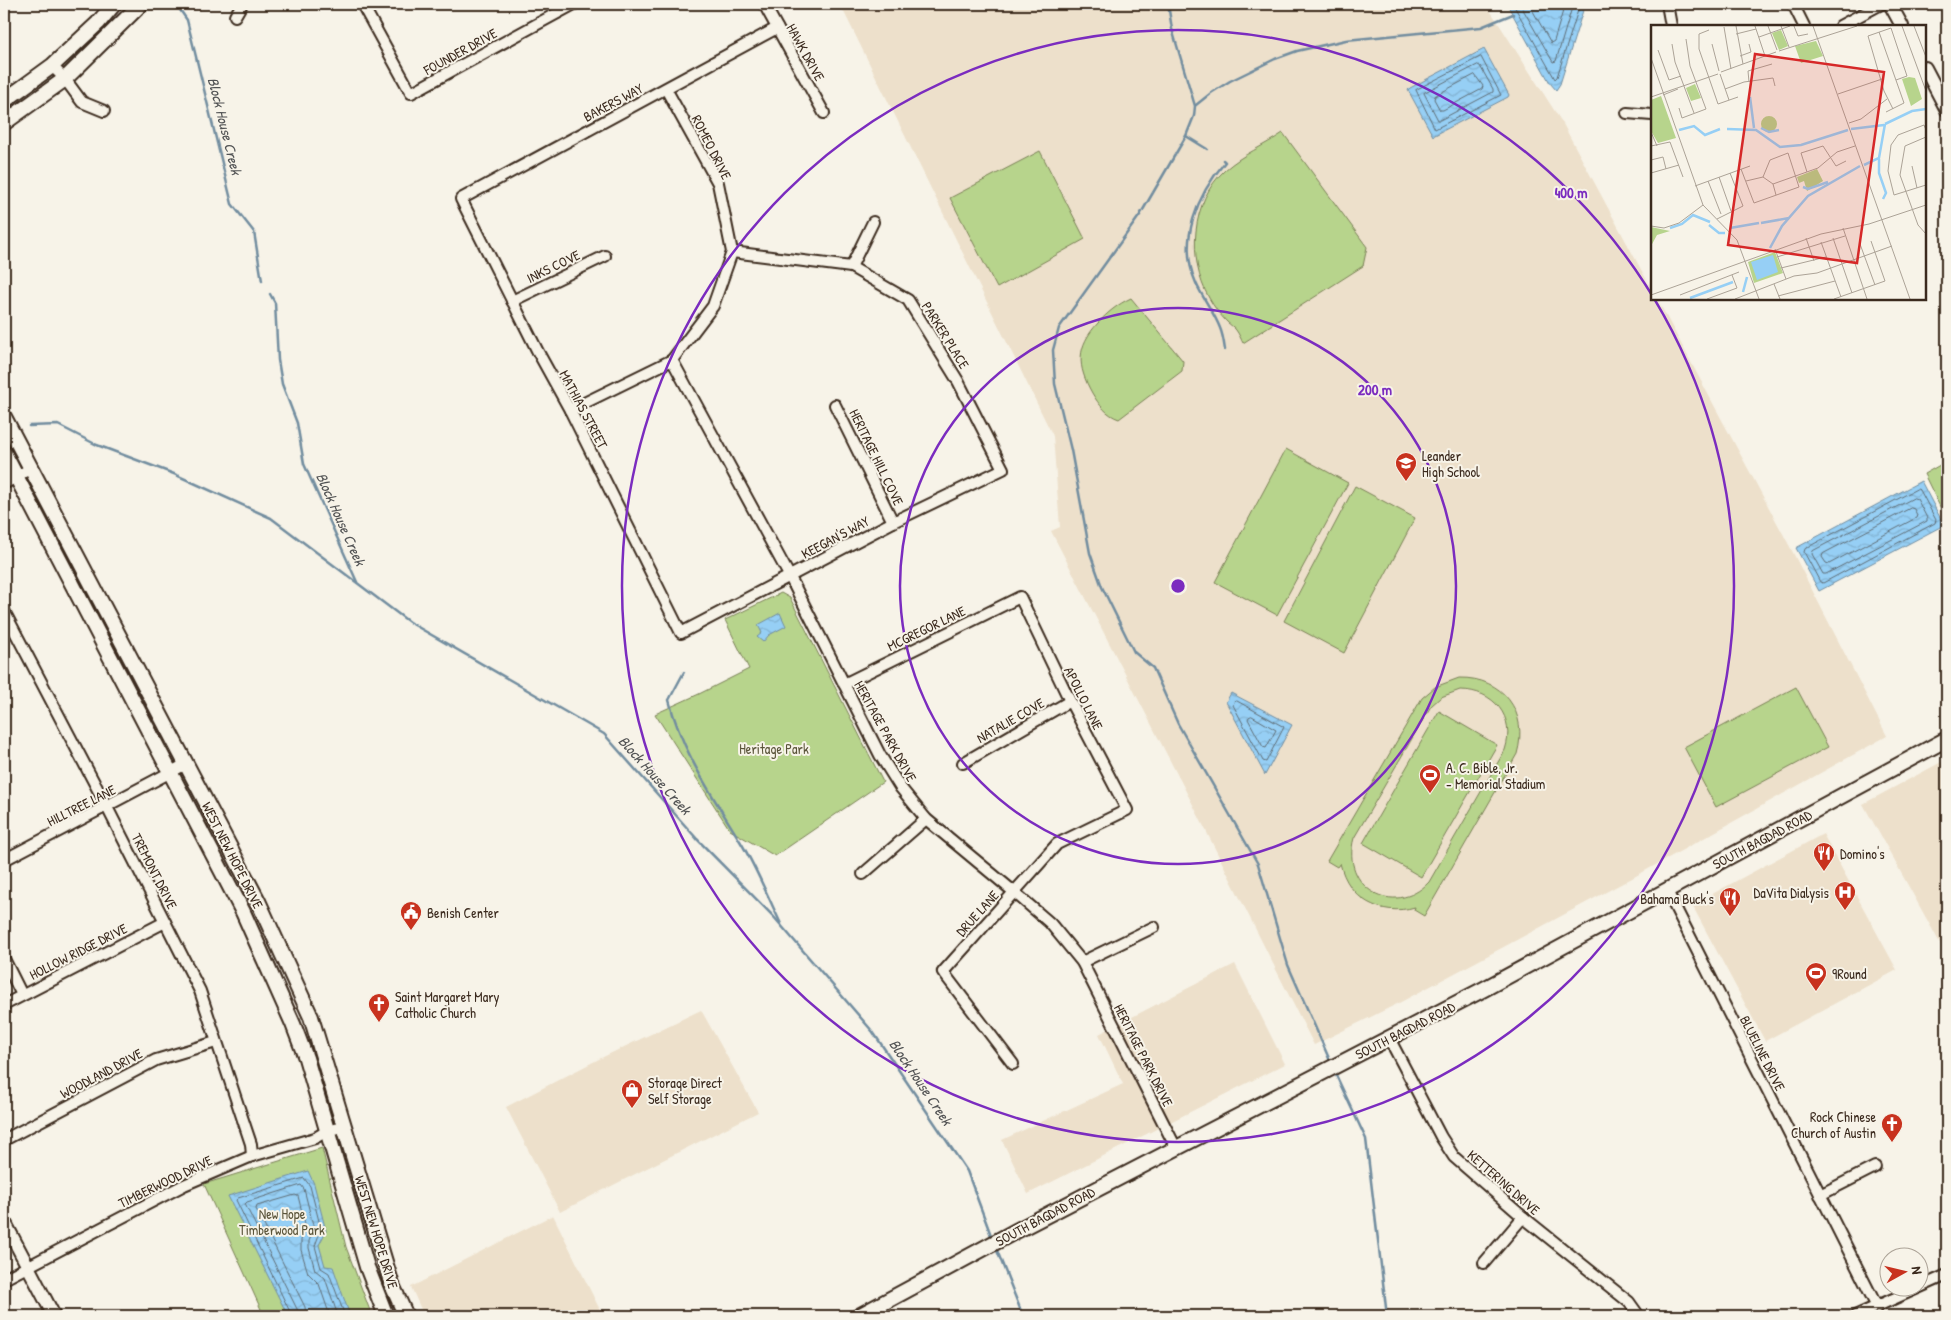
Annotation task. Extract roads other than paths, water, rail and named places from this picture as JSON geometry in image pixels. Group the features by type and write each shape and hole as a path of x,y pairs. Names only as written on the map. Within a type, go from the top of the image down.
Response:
{"main road":[{"path":"4,101 52,66 98,23 114,4"},
{"path":"4,123 65,79 141,4"},
{"name":"WEST NEW HOPE DRIVE","path":"4,417 258,901 311,1017 392,1285 406,1316"},
{"name":"WEST NEW HOPE DRIVE","path":"4,453 10,480 171,773 243,912 293,1024 306,1058 368,1267 386,1316"},
{"name":"SOUTH BAGDAD ROAD","path":"860,1316 1016,1231 1389,1038 1667,891 1947,739"}],"street":[{"path":"235,16 242,4"},
{"name":"FOUNDER DRIVE","path":"362,4 411,93 574,4"},
{"name":"HAWK DRIVE","path":"764,4 824,113"},
{"path":"1666,4 1671,25"},
{"path":"1793,4 1804,25"},
{"path":"1842,25 1881,4"},
{"path":"1890,4 1901,25"},
{"name":"BAKERS WAY","path":"461,200 777,28"},
{"path":"52,66 65,79 82,102 104,111"},
{"path":"1926,70 1947,109"},
{"name":"ROMEO DRIVE","path":"666,89 718,183 732,252"},
{"path":"1626,113 1651,115"},
{"name":"MATHIAS STREET","path":"461,200 538,352 570,410 681,632"},
{"path":"851,267 874,222"},
{"path":"570,410 672,360 713,306 732,252"},
{"name":"PARKER PLACE","path":"732,252 851,267 908,300 958,381 1003,469"},
{"name":"INKS COVE","path":"512,301 606,256"},
{"name":"HERITAGE PARK DRIVE","path":"672,360 790,577 880,755 895,779 926,819 1050,923 1082,962 1176,1148"},
{"name":"HERITAGE HILL COVE","path":"835,405 893,522"},
{"path":"10,480 31,468"},
{"name":"KEEGAN'S WAY","path":"681,632 893,522 1003,469"},
{"name":"MCGREGOR LANE","path":"844,684 1020,597"},
{"name":"APOLLO LANE","path":"1020,597 1070,701 1127,810"},
{"name":"TREMONT DRIVE","path":"4,611 107,807 200,991 251,1144 252,1156"},
{"name":"NATALIE COVE","path":"963,764 1070,701"},
{"name":"HILLTREE LANE","path":"4,860 186,764"},
{"name":"DRUE LANE","path":"1013,1064 943,972 1057,844 1127,810"},
{"path":"863,874 926,819"},
{"name":"BLUELINE DRIVE","path":"1667,891 1877,1307"},
{"name":"HOLLOW RIDGE DRIVE","path":"4,1005 166,922"},
{"path":"1082,962 1154,927"},
{"path":"4,959 22,995"},
{"name":"KETTERING DRIVE","path":"1389,1038 1441,1137 1454,1157 1523,1217 1628,1302 1639,1316"},
{"name":"WOODLAND DRIVE","path":"4,1140 156,1060 216,1042"},
{"name":"TIMBERWOOD DRIVE","path":"4,1279 184,1185 252,1156 315,1138 327,1131 345,1126"},
{"path":"1820,1195 1874,1167"},
{"path":"1484,1263 1523,1217"},
{"path":"4,1221 54,1316"},
{"path":"1855,1316 1947,1275"}],"water":[{"path":"1507,4 1585,4 1560,84 1556,90 1550,83"},
{"path":"1484,49 1509,95 1508,97 1433,136 1408,90"},
{"path":"1921,481 1944,525 1819,591 1796,548"},
{"path":"780,613 786,626 769,635 763,642 757,637 762,633 758,625"},
{"path":"1231,693 1292,725 1265,775 1226,702"},
{"path":"308,1171 314,1184 326,1231 319,1245 325,1266 333,1267 350,1316 288,1316 228,1196"}],"waterway":[{"name":"Block House Creek","path":"176,4 187,20 232,204 254,232 262,281"},
{"path":"1168,4 1172,29 1195,106 1194,116 1186,136 1140,215 1059,328 1053,350 1055,384 1071,450 1090,553 1102,587 1134,652 1153,668 1178,724 1258,864 1288,965 1331,1063"},
{"path":"1196,105 1230,81 1275,59 1297,51 1346,40 1481,27 1513,14"},
{"path":"1186,136 1207,149"},
{"path":"1223,160 1225,162 1206,188 1193,219 1189,251 1196,283 1218,322 1225,350"},
{"name":"Block House Creek","path":"270,294 275,303 278,360 282,384 297,423 304,464 357,582"},
{"name":"Block House Creek","path":"29,426 58,425 97,445 174,474 271,518 409,622 604,734 697,839 773,916 873,1032 967,1171 992,1238"},
{"path":"684,672 669,700 682,738 699,774 751,861 781,924"},
{"path":"1335,1073 1366,1139 1387,1316"},
{"name":"Block House Creek","path":"996,1248 1023,1316"}],"place":[{"name":"Leander High School","path":"1406,482"},
{"name":"A. C. Bible, Jr. - Memorial Stadium","path":"1430,794"},
{"name":"Domino's","path":"1824,872"},
{"name":"DaVita Dialysis","path":"1845,911"},
{"name":"Bahama Buck's","path":"1730,917"},
{"name":"Benish Center","path":"411,931"},
{"name":"9Round","path":"1816,992"},
{"name":"Saint Margaret Mary Catholic Church","path":"379,1023"},
{"name":"Storage Direct Self Storage","path":"632,1109"},
{"name":"Rock Chinese Church of Austin","path":"1892,1143"}],"park label":[{"name":"Heritage Park","path":"774,748"},
{"name":"New Hope Timberwood Park","path":"282,1222"}]}
